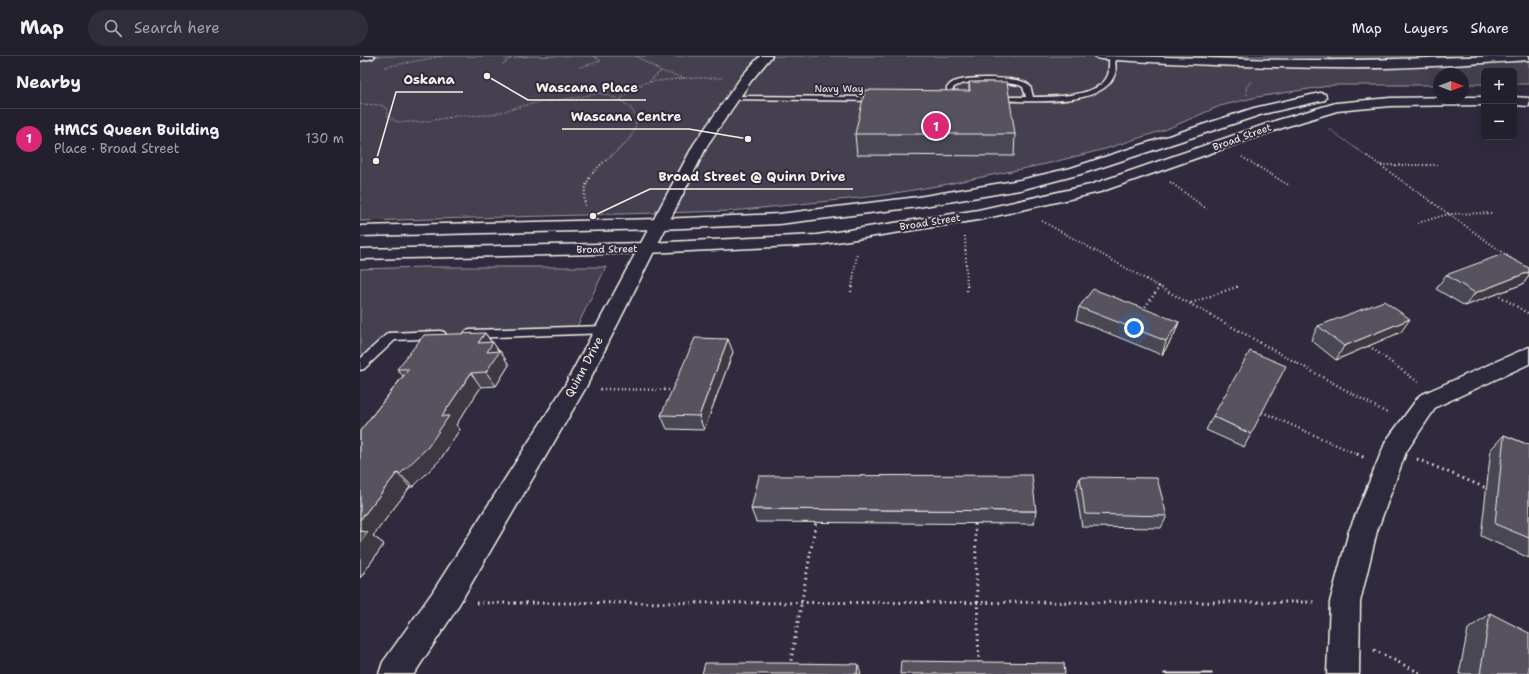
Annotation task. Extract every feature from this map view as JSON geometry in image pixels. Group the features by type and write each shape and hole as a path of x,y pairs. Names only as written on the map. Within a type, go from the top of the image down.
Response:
{"main road":[{"path":"360,58 369,56"},
{"name":"Quinn Drive","path":"395,674 443,603 574,389 701,144 746,79 766,56"},
{"path":"1106,57 1240,63 1384,64 1529,57"},
{"name":"Broad Street","path":"360,231 660,224 779,219 918,202 1020,185 1076,171 1259,111 1340,93 1433,88"},
{"name":"Broad Street","path":"360,254 647,248 817,240 956,218 1094,189 1221,144 1336,107 1390,102 1481,101"},
{"path":"1517,102 1529,102"},
{"path":"1343,674 1345,602 1363,531 1391,458 1410,426 1428,401 1529,355"}],"lane":[{"path":"990,98 1065,97 1090,94 1100,89 1112,75 1106,57"},
{"path":"958,98 947,98 950,88 959,82 973,81 1017,82 1026,86 1030,98"},
{"name":"Navy Way","path":"732,98 886,99"},
{"path":"360,366 392,336 604,330"}],"path":[{"path":"380,68 442,56"},
{"path":"497,56 501,58 528,56"},
{"path":"503,64 513,56"},
{"path":"580,67 601,61 593,56"},
{"path":"636,56 661,71 686,78"},
{"path":"1240,63 1249,68 1254,74 1252,81 1246,88 1247,97 1259,111"},
{"path":"649,82 661,71"},
{"path":"621,100 624,95 649,82 686,78 746,79"},
{"path":"360,104 381,104 387,109 388,116 392,120 412,123 457,116 491,115 529,104 570,99 644,84"},
{"path":"584,225 592,216 586,208 584,198 585,187 590,177 603,162 622,146 632,135 635,128 636,117 633,111 621,100 598,93"},
{"path":"1309,115 1517,262"},
{"path":"1221,144 1290,186"},
{"path":"1380,165 1439,165"},
{"path":"1152,169 1206,209"},
{"path":"1024,204 1036,217 1410,426"},
{"path":"1418,223 1448,214 1492,214"},
{"path":"956,218 965,231 967,293"},
{"path":"851,292 861,233"},
{"path":"1140,314 1160,286"},
{"path":"1191,303 1239,286"},
{"path":"1496,294 1529,314"},
{"path":"1369,346 1438,396"},
{"path":"574,389 681,390"},
{"path":"1262,412 1391,458 1486,488"},
{"path":"788,674 816,522"},
{"path":"975,524 979,666"},
{"path":"443,603 1345,602"},
{"path":"1344,635 1422,674"}],"shaded area":[{"path":"360,56 1529,56 1529,84 1517,84 1517,68 1481,68 1481,84 1469,84 1469,68 1433,68 1433,85 1335,85 1257,97 1220,106 1167,129 1105,149 1046,164 948,184 878,196 732,211 360,221"},
{"path":"425,267 606,267 573,335 392,336 360,366 360,269"}],"building":[{"path":"969,82 1007,82 1015,134 855,134 865,90 970,91"},
{"path":"1503,254 1529,268 1529,272 1475,293 1446,275"},
{"path":"1093,289 1179,322 1166,341 1079,307"},
{"path":"1384,301 1410,319 1344,346 1318,326"},
{"path":"485,333 478,343 493,342 487,352 500,351 486,372 471,373 442,416 449,416 428,447 400,474 397,473 360,520 360,431 409,369 397,369 424,335"},
{"path":"695,338 728,339 699,416 661,415"},
{"path":"1250,351 1286,366 1251,434 1213,416"},
{"path":"1504,435 1529,445 1529,538 1495,524"},
{"path":"1032,475 1036,511 751,509 759,476"},
{"path":"1080,477 1157,478 1167,516 1085,514"},
{"path":"360,531 368,532 360,543"},
{"path":"1490,613 1529,633 1529,674 1480,674"},
{"path":"901,661 1064,663 1065,674 900,674"},
{"path":"705,663 858,664 857,674 702,674"},
{"path":"1212,673 1212,674 1164,674"}],"place":[{"name":"Wascana Place","path":"487,76"},
{"name":"HMCS Queen Building","path":"936,126"},
{"name":"Wascana Centre","path":"748,139"},
{"name":"Oskana","path":"376,161"},
{"name":"Broad Street @ Quinn Drive","path":"593,216"}]}
